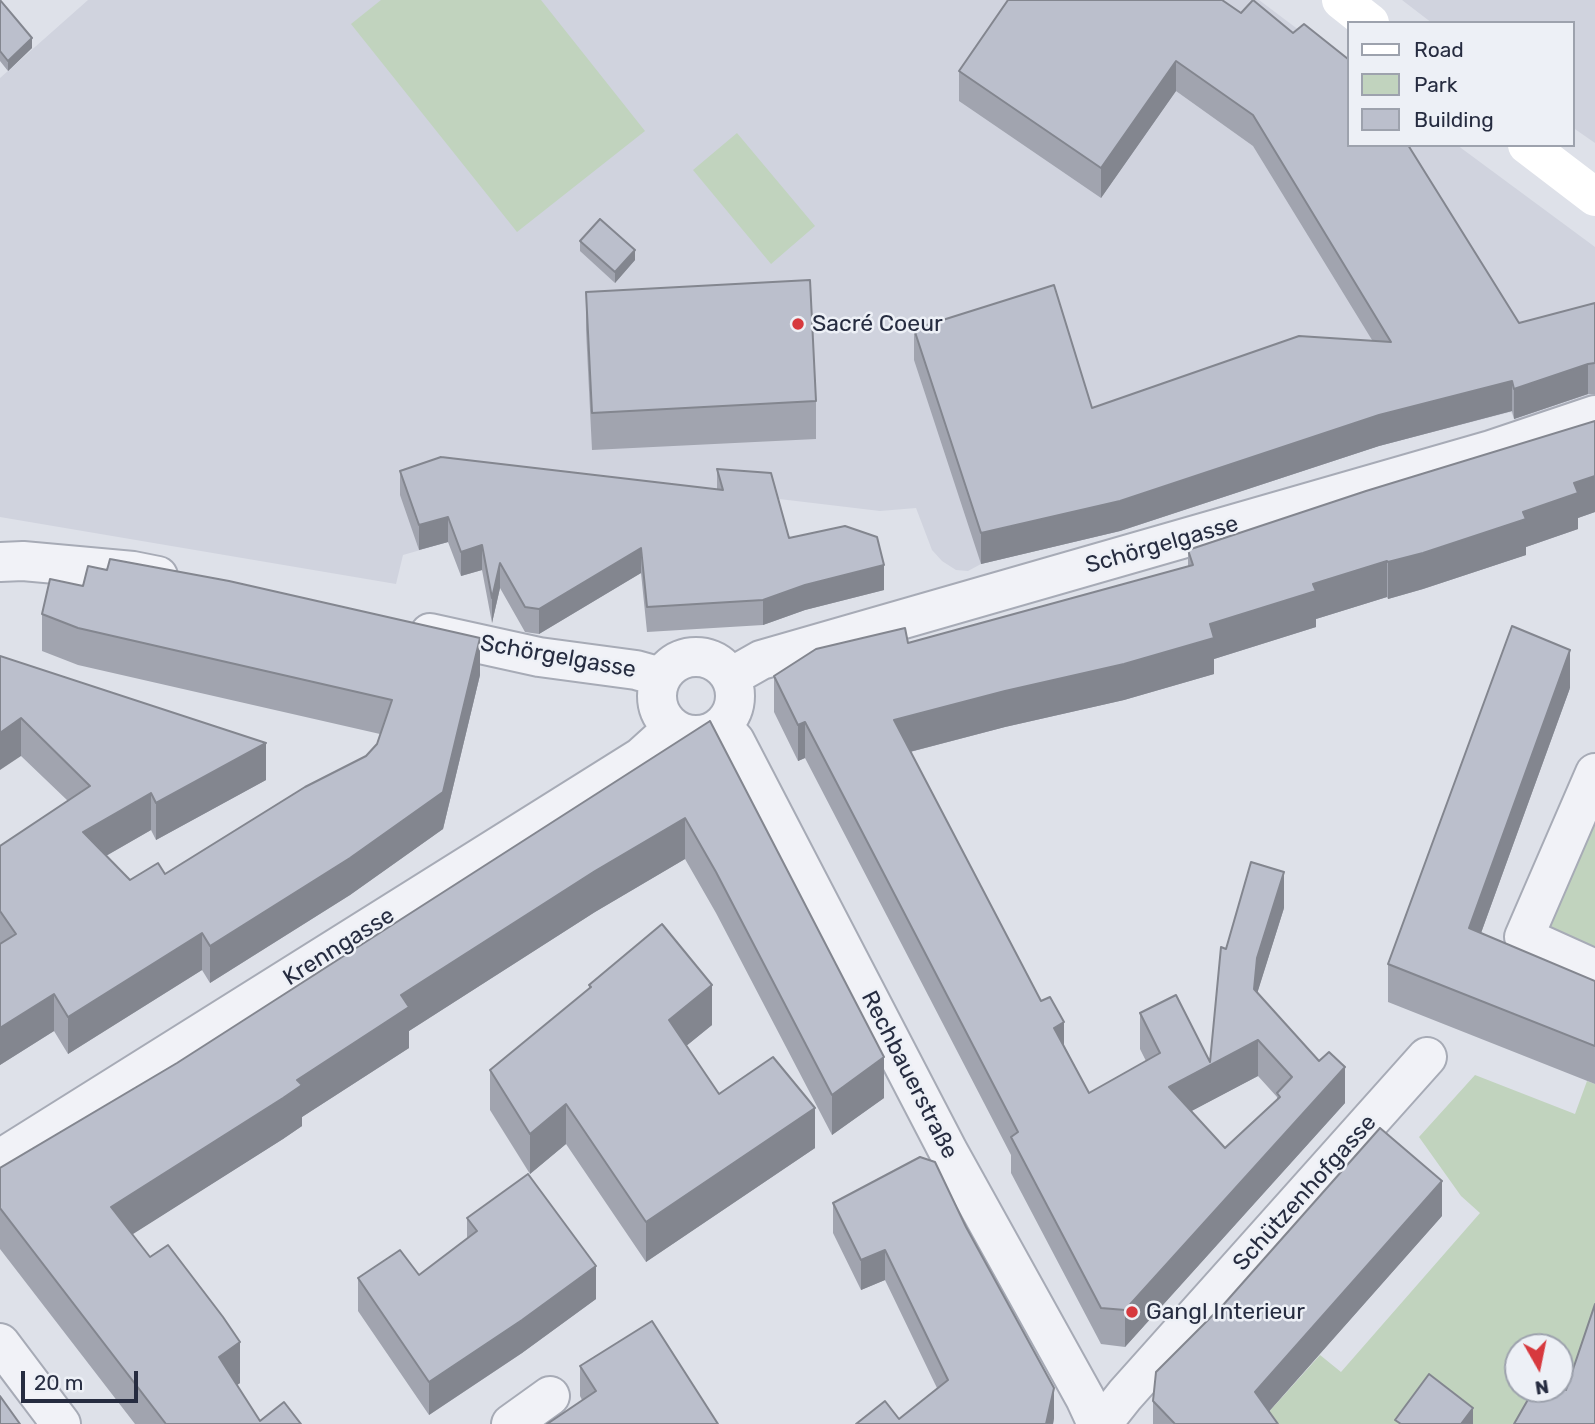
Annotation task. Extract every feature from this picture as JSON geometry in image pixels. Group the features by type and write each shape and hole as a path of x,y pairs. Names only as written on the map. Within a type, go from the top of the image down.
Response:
{"main road":[{"path":"1341,0 1367,21"},
{"path":"1530,147 1595,197"}],"street":[{"name":"Schörgelgasse","path":"731,677 761,660 1491,450 1595,415"},
{"path":"0,562 23,561 133,571 187,582"},
{"name":"Schörgelgasse","path":"402,626 539,657 636,670 661,677"},
{"path":"696,656 710,659 722,666 731,677 735,689 735,703 722,726 697,736 684,734 663,718 657,705 661,677 682,659 696,656"},
{"name":"Rechbauerstraße","path":"722,726 735,741 948,1151 1099,1424"},
{"name":"Krenngasse","path":"0,1159 641,757 673,728"},
{"path":"1595,773 1524,937 1595,970"},
{"name":"Schützenhofgasse","path":"1099,1424 1427,1057"},
{"path":"0,1343 61,1424"},
{"path":"511,1424 550,1396"}],"shaded area":[{"name":"Sacré Coeur","path":"88,0 1259,0 1346,65 1346,147 1460,147 1595,247 1595,401 1515,421 1511,412 1379,446 1121,531 981,564 968,571 956,570 932,550 916,508 880,511 771,498 473,535 403,555 396,584 0,517 0,78"},
{"path":"1402,0 1595,0 1595,143 1574,128 1574,21 1429,21"}],"green space":[{"path":"381,0 541,0 645,131 517,232 351,24"},
{"path":"737,133 815,226 771,264 693,170"},
{"path":"1595,813 1595,951 1548,933"},
{"path":"1475,1075 1575,1114 1587,1081 1595,1084 1595,1339 1574,1403 1574,1333 1504,1333 1504,1403 1574,1403 1573,1406 1535,1424 1258,1424 1320,1355 1341,1372 1480,1213 1461,1196 1419,1137"}],"building":[{"path":"0,0 32,38 8,61 0,51"},
{"path":"1008,0 1222,0 1241,13 1253,0 1293,33 1304,24 1346,57 1346,147 1409,147 1519,323 1595,303 1595,363 1514,389 1512,381 1379,415 1120,501 981,533 914,329 1054,285 1092,408 1299,336 1391,342 1253,115 1176,61 1101,168 959,71"},
{"path":"600,219 635,250 615,272 580,241"},
{"path":"810,280 816,401 592,413 586,292"},
{"path":"1595,421 1595,476 1574,483 1578,493 1523,512 1526,519 1423,553 1313,584 1316,591 1210,624 1214,638 1124,664 894,720 1041,1001 1050,997 1064,1022 1054,1028 1089,1093 1160,1053 1140,1013 1176,995 1210,1062 1221,947 1226,949 1251,862 1284,872 1257,958 1254,989 1319,1061 1329,1052 1345,1067 1125,1310 1101,1308 1011,1137 1018,1132 805,722 798,725 774,676 816,649 905,628 908,643 1193,565 1188,550 1366,491","holes":["1258,1040 1292,1077 1277,1093 1280,1097 1225,1148 1169,1087"]},
{"path":"441,457 723,490 717,469 771,473 789,538 845,526 877,537 884,565 805,585 763,600 647,607 641,548 539,609 525,607 500,563 492,598 482,545 461,552 448,517 419,525 400,471"},
{"path":"110,559 229,581 480,638 443,792 350,858 210,946 202,933 68,1017 54,994 0,1028 0,944 16,934 0,911 0,846 90,786 21,718 0,733 0,656 266,743 156,803 151,793 83,832 130,880 158,863 165,874 305,787 366,756 377,744 392,700 78,628 42,614 50,579 83,586 88,566 107,570"},
{"path":"1512,626 1570,650 1469,928 1595,981 1595,1046 1388,964"},
{"path":"710,721 884,1057 832,1095 685,818 595,871 401,995 409,1007 297,1080 302,1085 283,1098 111,1207 150,1257 168,1245 223,1317 240,1342 219,1357 260,1421 284,1402 301,1424 166,1424 0,1208 0,1168 177,1063"},
{"path":"662,924 712,985 669,1020 719,1094 773,1057 815,1108 646,1222 566,1104 530,1134 490,1070"},
{"path":"1380,1128 1442,1181 1255,1392 1278,1424 1175,1424 1153,1401 1156,1372 1224,1304"},
{"path":"920,1157 935,1162 966,1227 1054,1388 1046,1424 856,1424 885,1401 899,1419 948,1380 885,1250 861,1260 833,1203"},
{"path":"528,1174 596,1266 522,1320 429,1382 358,1278 400,1250 419,1275 477,1231 467,1218"},
{"path":"1595,1304 1595,1424 1514,1424 1526,1403 1574,1403 1574,1366"},
{"path":"652,1321 718,1424 547,1424 596,1391 580,1366"},
{"path":"1429,1374 1473,1408 1461,1424 1401,1424 1395,1420"},
{"path":"0,1396 20,1424 0,1424"}],"place":[{"name":"Sacré Coeur","path":"798,324"},
{"name":"Gangl Interieur","path":"1132,1312"}]}
